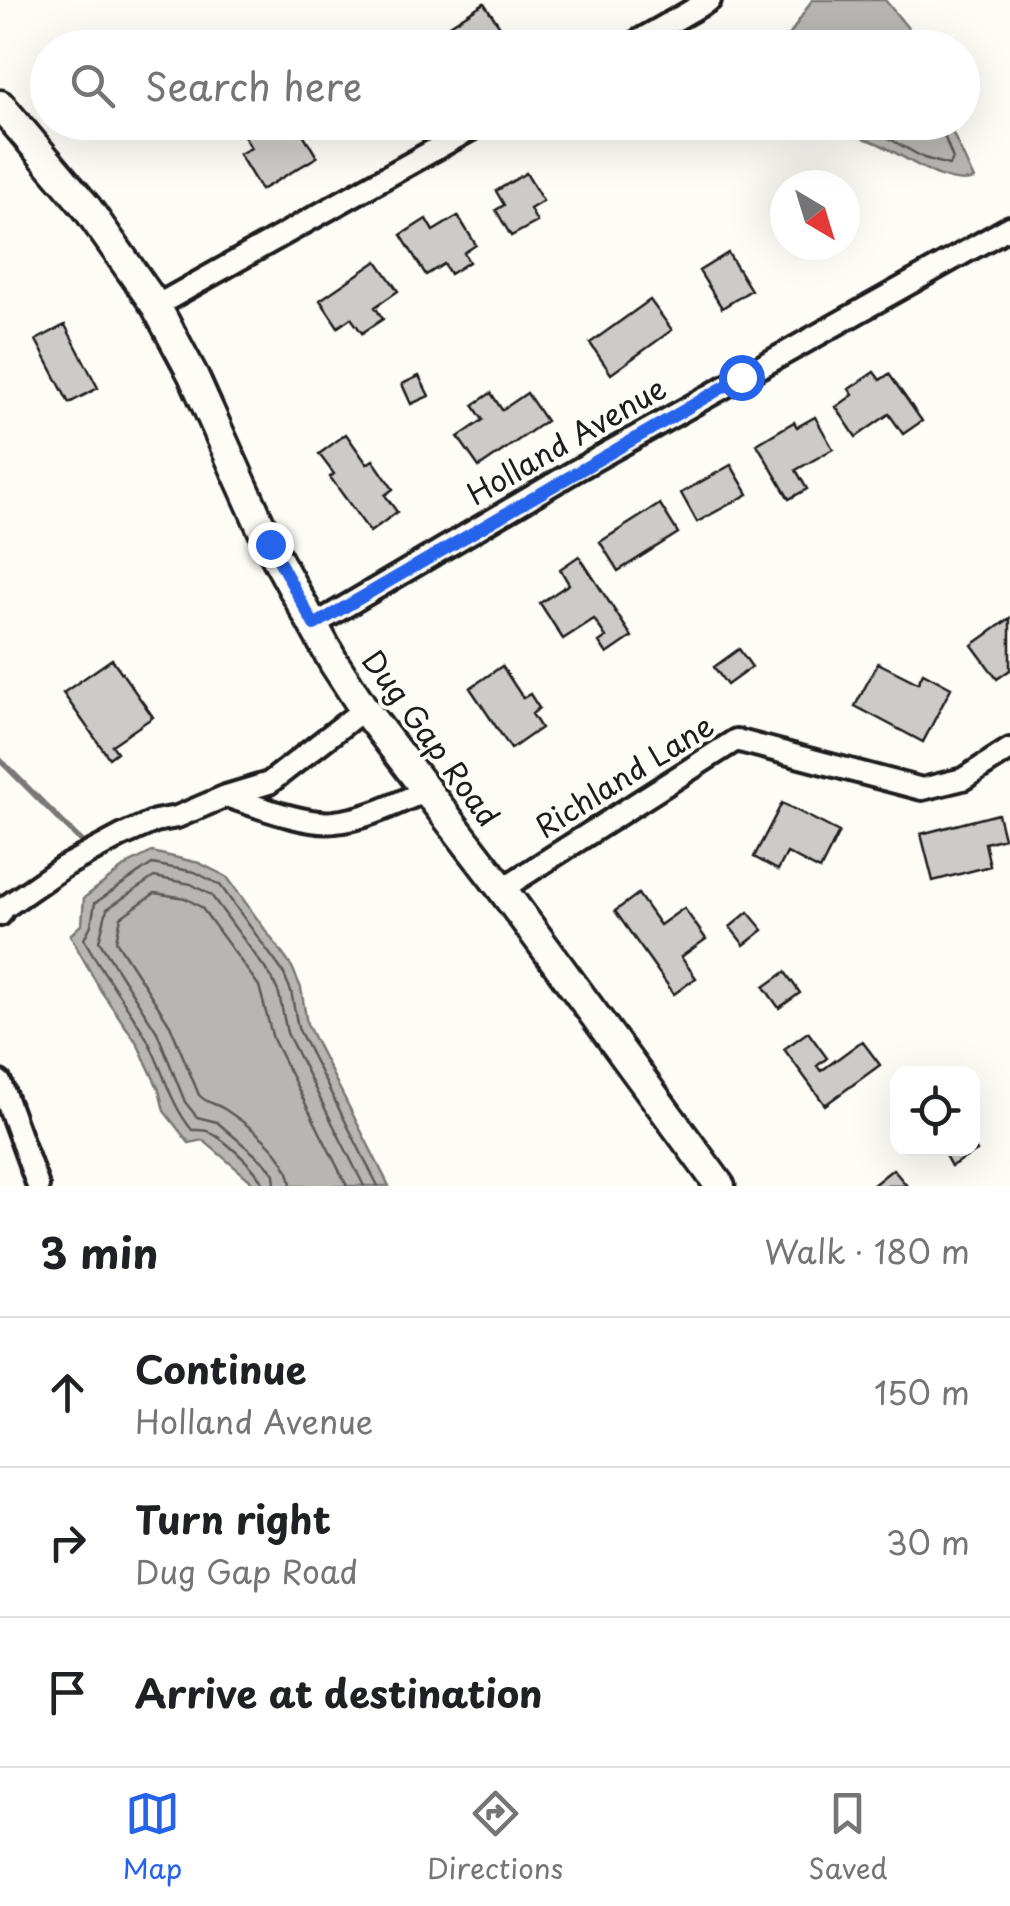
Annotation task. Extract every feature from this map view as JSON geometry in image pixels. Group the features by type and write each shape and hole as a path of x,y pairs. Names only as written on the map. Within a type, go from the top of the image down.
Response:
{"street":[{"path":"658,30 710,0"},
{"name":"Dug Gap Road","path":"0,105 87,208 156,306 193,375 270,544 364,709 720,1186"},
{"path":"156,306 452,140"},
{"name":"Holland Avenue","path":"314,625 575,471 1010,227"},
{"path":"0,915 4,908 63,867 155,820 178,817 269,783 364,709"},
{"name":"Richland Lane","path":"502,889 736,740 922,789 963,779 1010,749"},
{"path":"226,796 275,812 331,823 368,815 426,791"},
{"path":"0,1082 38,1186"}],"water":[{"path":"812,0 885,0 909,30 793,30"},
{"path":"868,140 956,140 974,179 949,179"},
{"path":"152,852 199,863 227,877 292,967 301,988 307,1024 389,1186 257,1186 203,1140 189,1143 164,1111 159,1090 137,1043 101,991 70,935 82,924 84,898 128,864"}],"building":[{"path":"484,3 502,30 442,30"},
{"path":"246,140 307,140 317,157 261,190 239,154 251,148"},
{"path":"526,173 543,201 530,209 537,222 511,236 496,210 504,205 496,191"},
{"path":"458,216 476,245 464,253 469,262 450,274 444,264 426,275 401,235 426,219 433,231"},
{"path":"728,253 751,290 722,308 699,271"},
{"path":"377,261 398,291 375,307 383,319 362,333 351,318 338,327 320,300"},
{"path":"650,300 672,330 611,374 590,343"},
{"path":"65,325 98,388 69,403 36,340"},
{"path":"874,372 880,380 889,374 922,421 903,434 889,414 856,437 836,407 853,395 849,389"},
{"path":"419,376 429,396 411,404 402,384"},
{"path":"491,393 502,410 527,393 546,421 479,467 458,437 483,420 473,405"},
{"path":"815,417 833,449 796,470 807,489 789,499 757,444 794,422 797,427"},
{"path":"346,434 367,464 373,460 393,489 385,495 397,512 370,532 330,477 334,474 319,454"},
{"path":"731,465 748,494 697,522 681,493"},
{"path":"660,504 678,533 618,571 600,542"},
{"path":"579,556 632,637 607,654 599,642 606,637 594,619 563,639 540,603 569,584 560,569"},
{"path":"1010,618 1010,670 997,679 972,645"},
{"path":"739,649 752,667 727,685 714,667"},
{"path":"112,659 153,717 112,745 117,752 109,758 63,693"},
{"path":"878,663 918,683 923,673 951,688 923,742 855,706"},
{"path":"502,666 523,698 530,694 539,708 532,714 541,728 511,749 470,688"},
{"path":"782,803 839,832 820,870 787,853 778,870 754,857"},
{"path":"998,814 1004,838 985,843 990,866 933,881 921,834"},
{"path":"638,894 660,925 684,908 706,939 681,957 696,978 674,994 615,911"},
{"path":"748,912 763,930 744,945 730,927"},
{"path":"785,972 800,993 779,1008 764,987"},
{"path":"808,1032 827,1058 817,1066 821,1071 862,1041 880,1065 825,1105 784,1049"},
{"path":"945,1156 968,1156 951,1166"},
{"path":"893,1169 907,1186 872,1186"}],"waterway":[{"path":"0,760 89,849"}],"route":[{"path":"270,544 314,625 741,377"}]}
